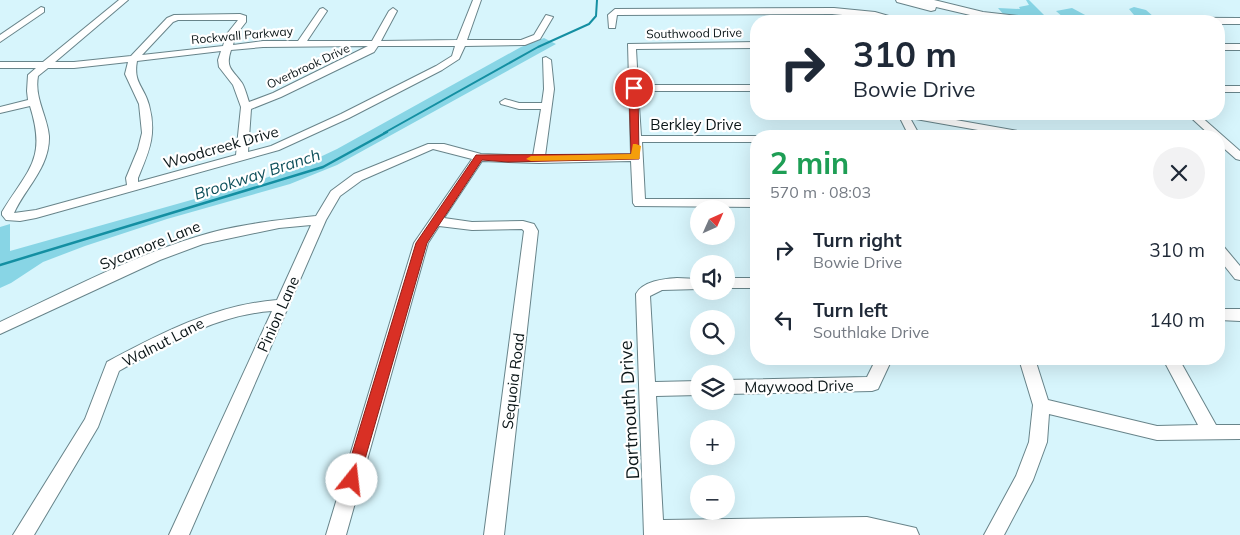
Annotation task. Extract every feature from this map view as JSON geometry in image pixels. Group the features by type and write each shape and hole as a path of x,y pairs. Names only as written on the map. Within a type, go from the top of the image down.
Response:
{"main road":[{"path":"900,0 929,3 983,15"},
{"path":"929,3 973,15"},
{"path":"1225,21 1240,21"},
{"path":"1225,26 1240,26"}],"street":[{"path":"0,110 34,102 31,96 33,76 43,65 124,0"},
{"name":"Woodcreek Drive","path":"34,102 43,137 39,164 29,182 13,202 8,215 12,217 36,214 242,158 300,138 439,68 456,57 477,0"},
{"path":"828,0 837,15"},
{"path":"0,39 41,10"},
{"path":"301,43 323,11"},
{"path":"376,43 394,11"},
{"path":"612,26 612,15 615,12 835,11 875,15"},
{"path":"133,187 132,178 144,149 148,133 144,104 130,74 133,59 170,20 182,17 240,16 243,18 231,35 223,60 224,68 238,85 246,107 242,158"},
{"name":"Rockwall Parkway","path":"0,65 74,65 263,44 517,43 537,37 549,17"},
{"name":"Overbrook Drive","path":"246,107 347,63 372,50 376,43"},
{"name":"Southwood Drive","path":"634,88 631,46 750,45"},
{"path":"1225,47 1240,47"},
{"path":"539,158 549,88 546,60"},
{"path":"750,88 634,88 639,203 750,203"},
{"path":"1225,89 1240,89"},
{"path":"505,102 519,106 546,106"},
{"path":"936,120 991,130"},
{"path":"1199,120 1210,130"},
{"name":"Berkley Drive","path":"636,140 750,139"},
{"path":"1225,140 1240,142"},
{"path":"1225,144 1240,157"},
{"name":"Pinion Lane","path":"179,535 320,220 335,194 358,177 432,146 442,146 479,157"},
{"path":"336,535 421,243 479,157 636,157"},
{"name":"Sycamore Lane","path":"0,328 155,257 200,240 279,224 320,220"},
{"name":"Sequoia Road","path":"437,221 472,226 523,225 529,227 531,231 494,535"},
{"path":"1225,257 1240,275"},
{"path":"735,283 750,283"},
{"name":"Dartmouth Drive","path":"654,532 643,294 651,286 690,284"},
{"name":"Walnut Lane","path":"23,535 92,422 113,367 167,336 218,315 261,305 282,305"},
{"path":"1225,315 1240,315"},
{"name":"Maywood Drive","path":"735,387 872,384 881,365"},
{"path":"994,535 1024,480 1038,442 1041,405 1029,365"},
{"path":"1174,365 1211,432"},
{"path":"648,389 690,388"},
{"path":"1041,405 1156,433 1240,432"},
{"path":"654,532 868,526 909,535"}],"shaded area":[{"path":"1026,0 1029,0 1044,15 1004,15 998,8 1020,9 1019,7 1029,5"},
{"path":"1134,7 1146,10 1152,15 1134,15 1129,9"},
{"path":"1072,8 1085,15 1061,15 1056,11"},
{"path":"544,38 556,44 337,165 290,184 167,219 85,246 43,262 0,288 0,227 10,224 10,251 248,184 303,165 337,149 521,47"}],"waterway":[{"name":"Brookway Branch","path":"384,133 538,47 589,24 596,16 597,0"},
{"name":"Brookway Branch","path":"0,265 323,167 387,132"}],"slow traffic":[{"path":"531,159 636,157 636,146"}],"route":[{"path":"352,480 421,243 479,157 508,159 636,157 634,88"}]}
